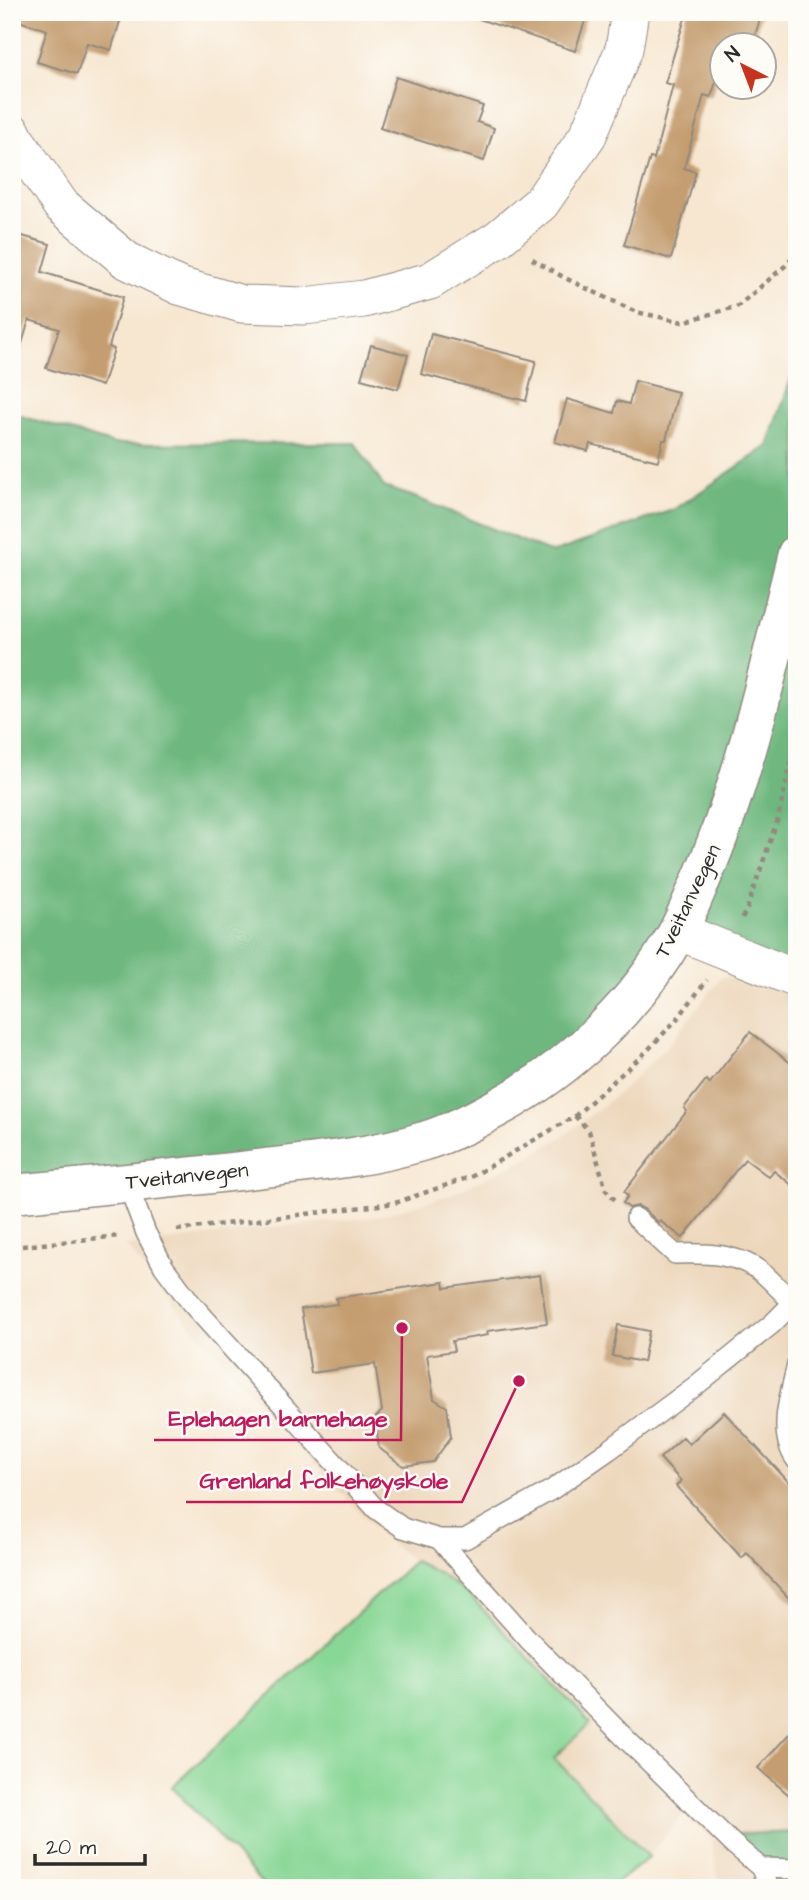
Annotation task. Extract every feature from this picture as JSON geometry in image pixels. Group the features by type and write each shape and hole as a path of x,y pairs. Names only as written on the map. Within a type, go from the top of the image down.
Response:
{"main road":[{"name":"Tveitanvegen","path":"12,1194 358,1157 426,1141 489,1113 540,1083 585,1048 625,1008 658,964 678,931 720,836 749,742 797,554"}],"street":[{"path":"12,132 61,205 126,260 179,286 242,304 304,306 364,299 430,281 499,239 541,202 588,135 624,49 630,12"},
{"path":"678,931 797,979"}],"lane":[{"path":"127,1183 146,1233 164,1267 191,1303 376,1509 403,1528 439,1539 465,1539 553,1489 694,1387 796,1303 763,1273 738,1259 711,1253 675,1254 636,1219"},
{"path":"797,1365 785,1431 797,1461"},
{"path":"439,1539 528,1639 626,1739 761,1868 768,1888"},
{"path":"761,1868 797,1869"}],"path":[{"path":"499,239 565,278 636,313 683,322 738,306 785,266 797,251"},
{"path":"575,1116 589,1131 606,1190 636,1219"}],"shaded area":[{"path":"722,977 753,980 797,995 797,1888 720,1888 711,1838 683,1814 643,1863 610,1888 266,1888 172,1787 413,1561 383,1537 296,1444 184,1317 126,1246 376,1217 449,1195 528,1158 568,1133 624,1089 670,1043"}],"green space":[{"path":"797,361 797,973 680,918 580,1044 392,1145 12,1190 12,413 114,444 355,443 384,487 552,553 675,509 768,446"},
{"path":"414,1561 440,1574 471,1597 590,1723 554,1758 649,1857 610,1888 266,1888 172,1787"},
{"path":"797,1832 797,1888 778,1888 733,1834"}],"building":[{"path":"12,12 123,12 111,50 87,43 77,74 37,62 47,30 12,19"},
{"path":"477,12 588,12 575,51 476,18"},
{"path":"687,12 762,12 756,32 708,32 708,96 704,95 684,168 696,172 671,259 624,245 650,158 654,159 673,85 665,83"},
{"path":"396,77 483,106 477,122 494,128 484,161 380,128"},
{"path":"12,233 50,244 42,272 123,297 109,347 114,349 102,386 46,368 59,329 29,320 21,347 12,346"},
{"path":"431,334 536,361 526,401 421,374"},
{"path":"371,345 408,355 398,389 361,379"},
{"path":"635,381 678,392 658,461 590,444 588,451 555,442 567,399 614,413 617,401 629,404"},
{"path":"750,1032 797,1068 797,1189 774,1171 769,1177 745,1159 683,1238 660,1221 659,1223 644,1209 638,1206 629,1208 623,1203 628,1196 624,1192 687,1111 684,1108 706,1080 710,1083"},
{"path":"540,1275 547,1323 487,1331 488,1335 452,1341 454,1351 427,1355 434,1399 447,1407 451,1437 433,1462 403,1466 379,1448 375,1418 382,1411 375,1364 311,1373 301,1309 337,1304 336,1298 444,1282 445,1288"},
{"path":"618,1325 649,1331 643,1362 612,1356"},
{"path":"724,1412 797,1491 797,1607 747,1553 742,1558 676,1486 681,1481 660,1458 683,1437 689,1444"},
{"path":"797,1725 797,1802 758,1768"}],"place":[{"name":"Eplehagen barnehage","path":"402,1328"},
{"name":"Grenland folkehøyskole","path":"519,1381"}]}
